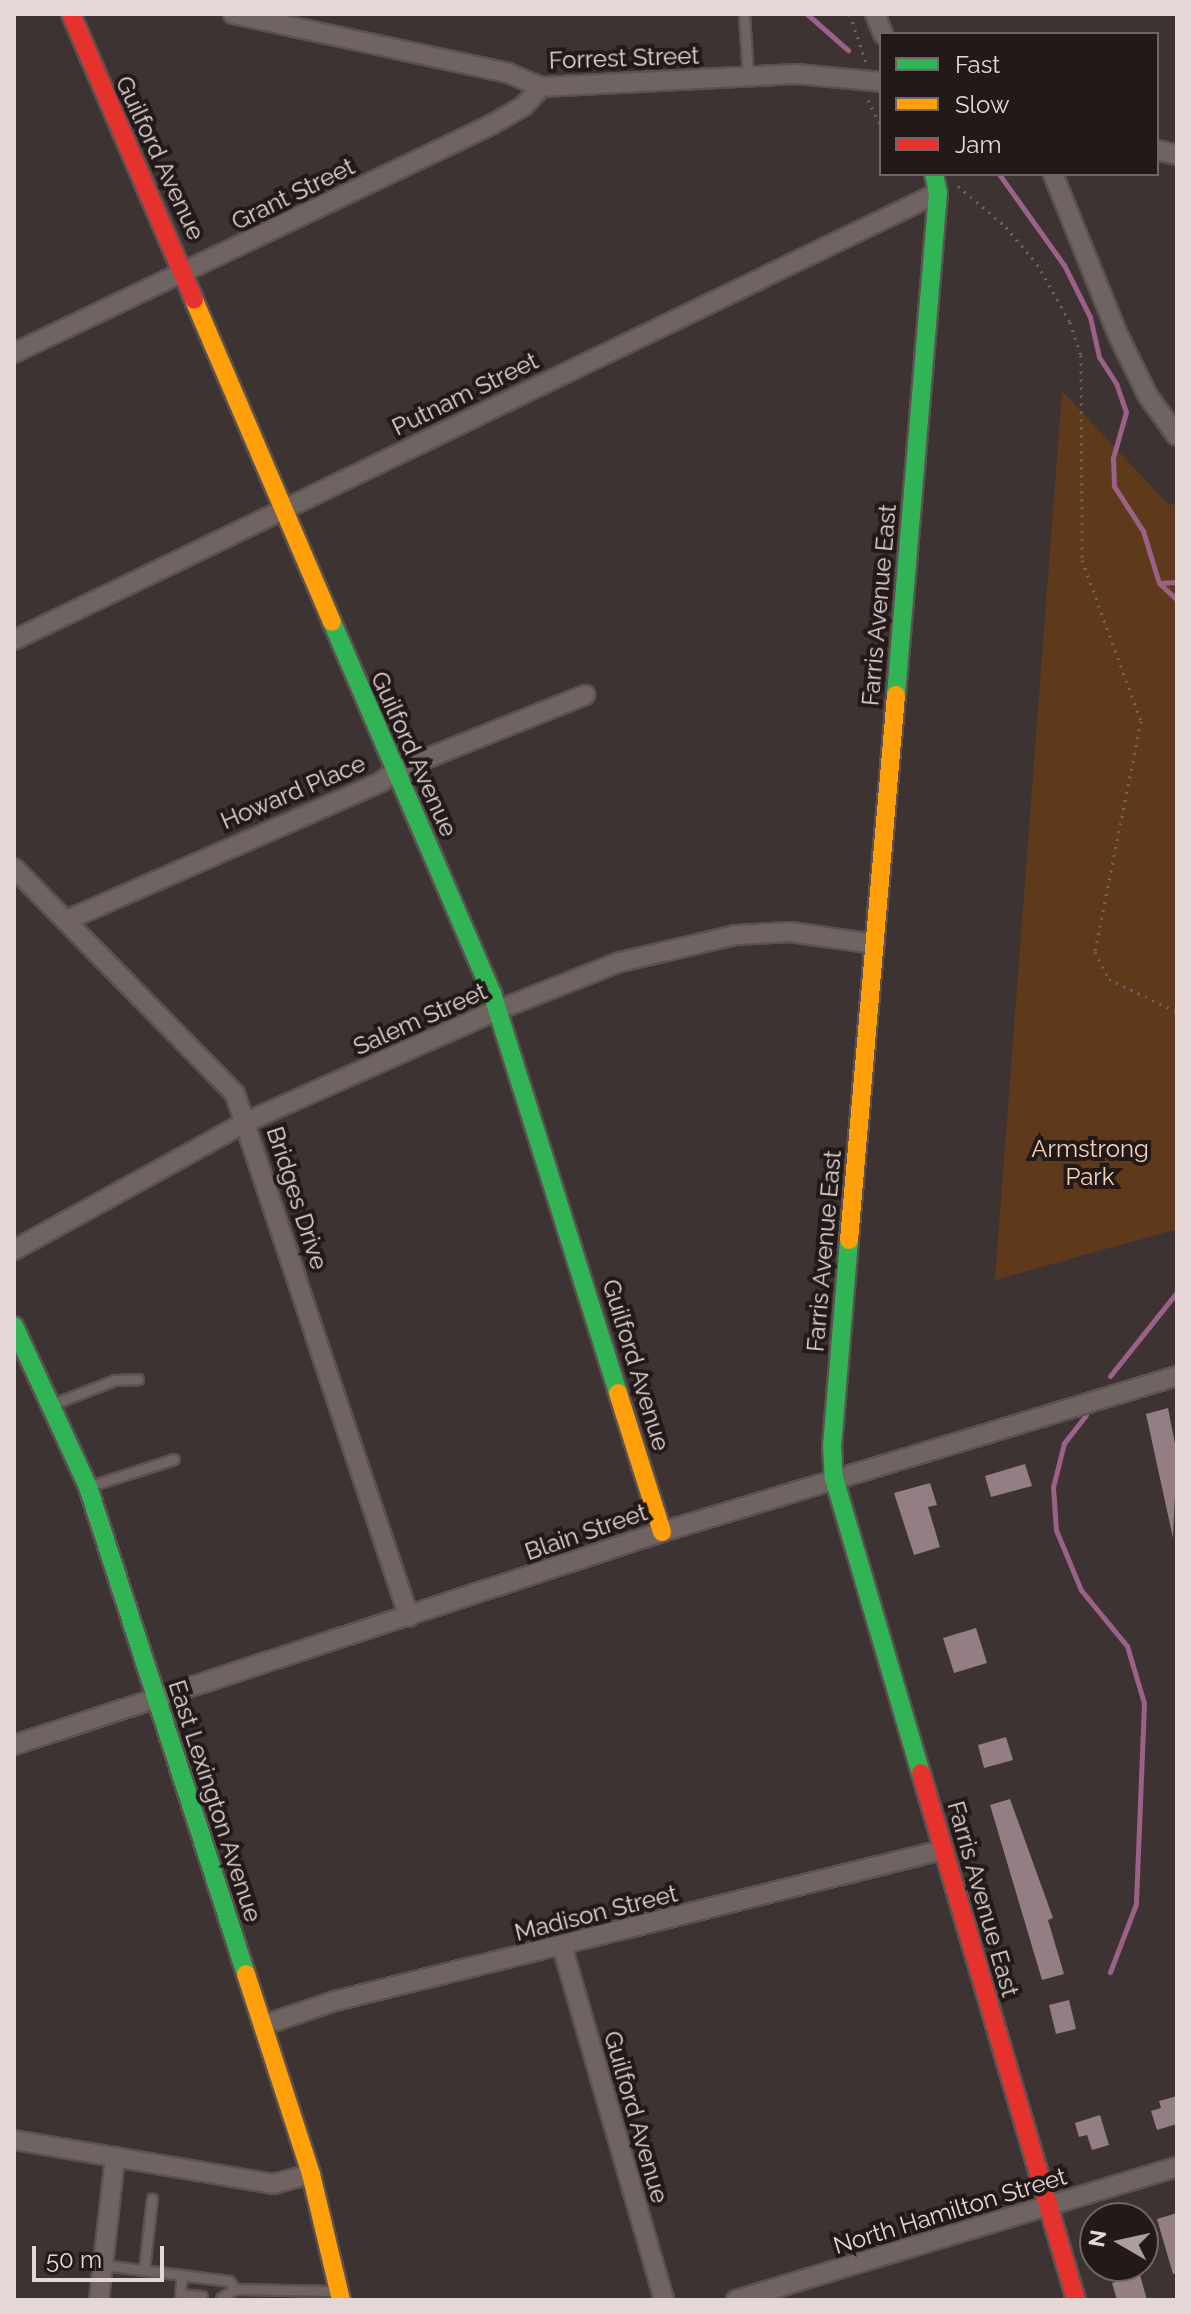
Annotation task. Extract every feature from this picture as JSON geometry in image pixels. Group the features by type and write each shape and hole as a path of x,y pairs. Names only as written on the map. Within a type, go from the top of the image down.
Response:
{"street":[{"name":"Guilford Avenue","path":"71,14 185,270 281,511 498,1010 662,1532"},
{"name":"Forrest Street","path":"233,14 508,73 541,87 797,74 874,87"},
{"name":"Grant Street","path":"14,353 491,125 524,106 541,87"},
{"path":"1054,176 1118,335 1148,396 1177,436"},
{"name":"Putnam Street","path":"14,640 281,511 936,182"},
{"name":"Farris Avenue East","path":"936,182 833,1430 834,1478 1076,2300"},
{"name":"Howard Place","path":"67,920 381,782 395,771 585,695"},
{"name":"Bridges Drive","path":"14,868 235,1094 409,1617"},
{"name":"Salem Street","path":"14,1250 246,1122 498,1010 620,962 698,940 790,932 875,944"},
{"name":"East Lexington Avenue","path":"14,1326 53,1404 88,1487 311,2174 341,2295"},
{"name":"Blain Street","path":"14,1745 662,1532 1177,1376"},
{"name":"Madison Street","path":"264,2025 335,2001 942,1850"},
{"name":"Guilford Avenue","path":"562,1946 664,2300"},
{"path":"14,2140 273,2184 311,2174"},
{"path":"99,2300 115,2157"},
{"name":"North Hamilton Street","path":"736,2300 1177,2167"}],"lane":[{"path":"744,14 748,77"},
{"path":"53,1404 115,1380 138,1379"},
{"path":"88,1487 174,1459"},
{"path":"144,2270 152,2198"},
{"path":"103,2265 229,2281 235,2289"},
{"path":"182,2275 180,2297 202,2296"},
{"path":"221,2298 235,2289 341,2295"}],"path":[{"path":"850,14 866,64"},
{"path":"874,87 869,107 879,124"},
{"path":"936,182 959,187 1006,227 1037,264 1070,322 1081,355 1082,560 1141,721 1095,952 1109,979 1177,1012"}],"green space":[{"name":"Armstrong Park","path":"1062,391 1168,504 1177,505 1177,1229 995,1280"}],"building":[{"path":"1168,1408 1177,1454 1173,1538 1146,1414"},
{"path":"1025,1464 1032,1486 991,1497 985,1476"},
{"path":"930,1483 937,1505 928,1507 940,1547 914,1555 894,1493"},
{"path":"976,1628 987,1663 954,1673 943,1638"},
{"path":"1006,1737 1013,1760 984,1768 978,1745"},
{"path":"1010,1799 1053,1918 1048,1920 1064,1974 1042,1980 990,1805"},
{"path":"1069,2000 1076,2029 1056,2034 1049,2005"},
{"path":"1177,2096 1177,2124 1157,2130 1151,2111 1161,2108 1159,2101"},
{"path":"1100,2115 1109,2145 1092,2150 1087,2135 1079,2137 1075,2123"},
{"path":"1177,2213 1177,2274 1173,2274 1159,2218"},
{"path":"1142,2282 1147,2300 1117,2300 1112,2283"}],"waterway":[{"path":"807,14 848,50"},
{"path":"1000,176 1064,265 1090,317 1099,357 1116,383 1126,412 1113,458 1114,486 1143,531 1159,583 1177,600"},
{"path":"1160,583 1177,582"},
{"path":"1110,1376 1177,1292"},
{"path":"1086,1415 1064,1443 1053,1487 1056,1530 1081,1590 1127,1646 1144,1703 1136,1904 1110,1972"}],"traffic: fast":[{"path":"896,695 938,193 934,176"},
{"path":"332,622 492,993 618,1393"},
{"path":"849,1240 832,1445 834,1478 921,1773"},
{"path":"14,1326 88,1487 246,1974"}],"traffic: slow":[{"path":"194,300 332,622"},
{"path":"849,1240 896,695"},
{"path":"618,1393 662,1532"},
{"path":"246,1974 311,2174 341,2300"}],"traffic: jam":[{"path":"71,14 194,300"},
{"path":"921,1773 1076,2300"}]}
